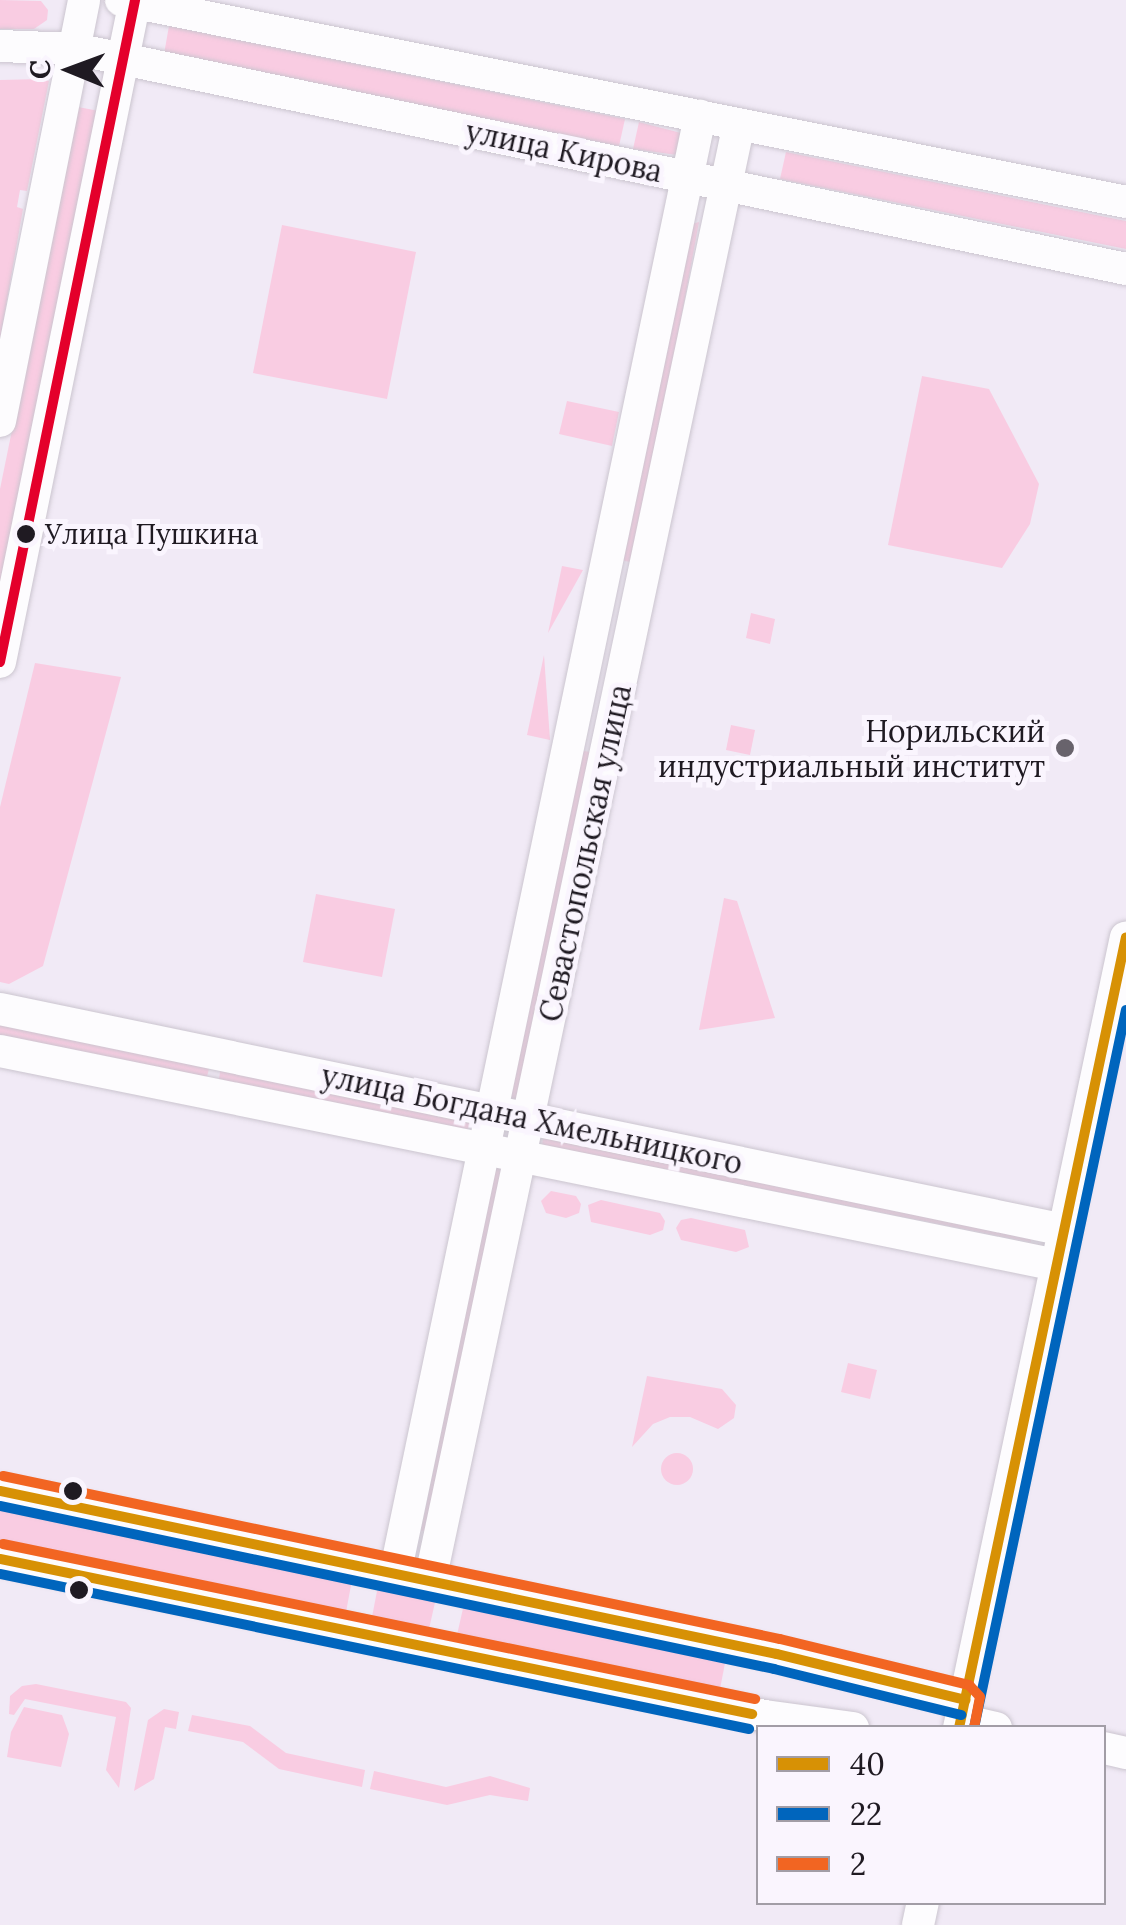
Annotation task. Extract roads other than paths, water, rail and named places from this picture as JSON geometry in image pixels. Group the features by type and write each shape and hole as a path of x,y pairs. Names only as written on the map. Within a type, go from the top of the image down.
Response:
{"street":[{"path":"0,421 84,0"},
{"path":"0,662 124,59 130,1"},
{"name":"улица Кирова","path":"130,1 1126,202"},
{"name":"улица Кирова","path":"0,46 75,49 1126,269"},
{"name":"Севастопольская улица","path":"395,1574 700,116"},
{"name":"Севастопольская улица","path":"430,1581 739,124"},
{"path":"606,567 644,575"},
{"path":"571,733 608,741"},
{"path":"962,1716 1126,937"},
{"name":"улица Богдана Хмельницкого","path":"0,1009 1064,1230"},
{"name":"улица Богдана Хмельницкого","path":"0,1051 1057,1265"},
{"path":"0,1491 777,1654 988,1725"},
{"path":"0,1559 764,1716 831,1725"}],"place":[{"name":"Улица Пушкина","path":"26,534"},
{"name":"Норильский индустриальный институт","path":"1065,748"}]}
